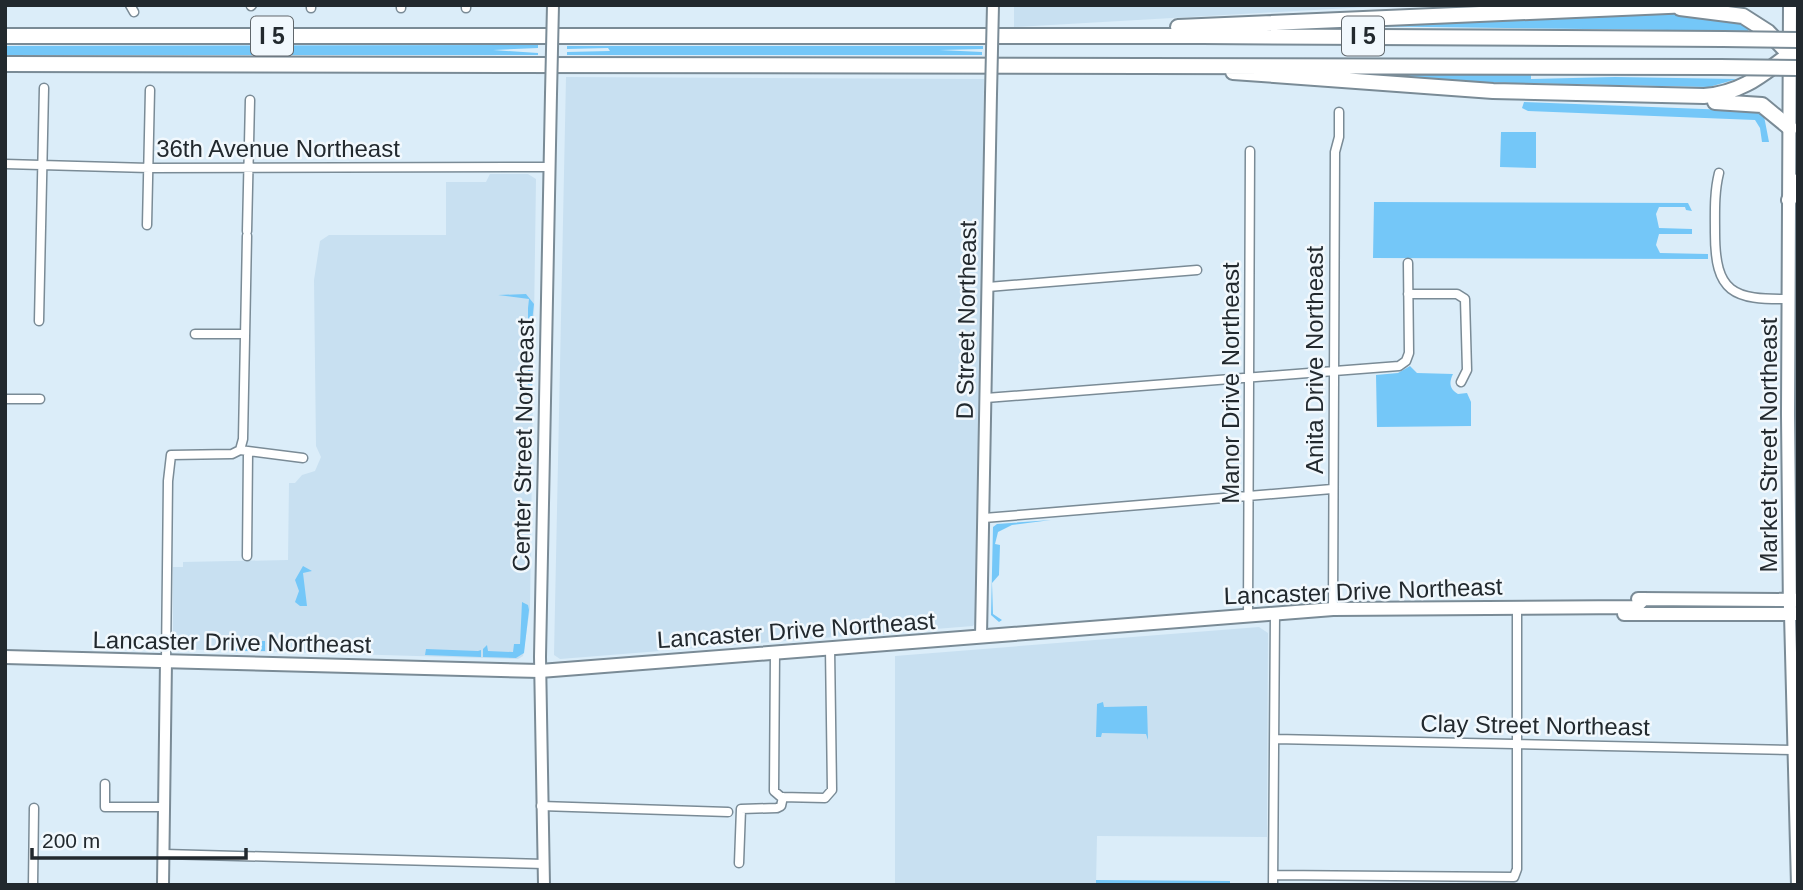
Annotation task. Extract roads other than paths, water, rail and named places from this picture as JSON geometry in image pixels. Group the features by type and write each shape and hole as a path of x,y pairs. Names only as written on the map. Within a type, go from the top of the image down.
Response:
{"highway":[{"path":"1697,5 1742,5"},
{"name":"I 5","path":"1022,36 1094,29 1685,6 1743,16 1768,32 1796,58"},
{"name":"I 5","path":"5,36 1022,36 1798,40"},
{"path":"1179,64 1238,73 1479,90 1718,95 1741,89 1796,58"},
{"name":"I 5","path":"5,64 1720,67 1796,58"},
{"path":"1672,95 1699,102 1758,104 1770,109 1790,128"},
{"path":"1789,200 1798,180"}],"main road":[{"name":"Center Street Northeast","path":"544,885 540,671 553,5"},
{"name":"D Street Northeast","path":"981,636 993,5"},
{"name":"Market Street Northeast","path":"1790,5 1796,58 1790,128 1789,299 1793,399 1797,885"},
{"name":"Lancaster Drive Northeast","path":"1590,607 1604,600 1794,600"},
{"name":"Lancaster Drive Northeast","path":"5,657 540,671 1333,609 1517,606 1590,607 1604,614 1794,614"},
{"path":"163,885 166,662"}],"street":[{"path":"39,321 44,88"},
{"path":"148,225 150,90"},
{"path":"247,556 243,439 250,100"},
{"name":"Anita Drive Northeast","path":"1333,609 1335,152 1339,137 1339,112"},
{"name":"Manor Drive Northeast","path":"1248,615 1250,151"},
{"name":"36th Avenue Northeast","path":"5,164 149,168 550,167"},
{"path":"1718,173 1715,195 1715,256 1721,279 1734,292 1747,298 1789,299"},
{"path":"986,398 1403,365 1409,353 1408,263"},
{"path":"988,287 1197,270"},
{"path":"1408,294 1457,294 1465,299 1467,368 1461,382"},
{"path":"195,334 245,334"},
{"path":"5,399 40,399"},
{"path":"166,662 168,481 171,455 244,452 285,453 303,458"},
{"path":"984,518 1332,489"},
{"path":"1273,875 1514,877 1517,869 1517,606"},
{"path":"1273,885 1275,613"},
{"path":"780,796 825,798 830,795 830,648"},
{"path":"739,863 741,808 782,806 775,653"},
{"name":"Clay Street Northeast","path":"1275,739 1794,750"},
{"path":"105,784 105,807 164,807"},
{"path":"541,806 728,812"},
{"path":"33,885 34,808"},
{"path":"164,854 544,864"}]}
